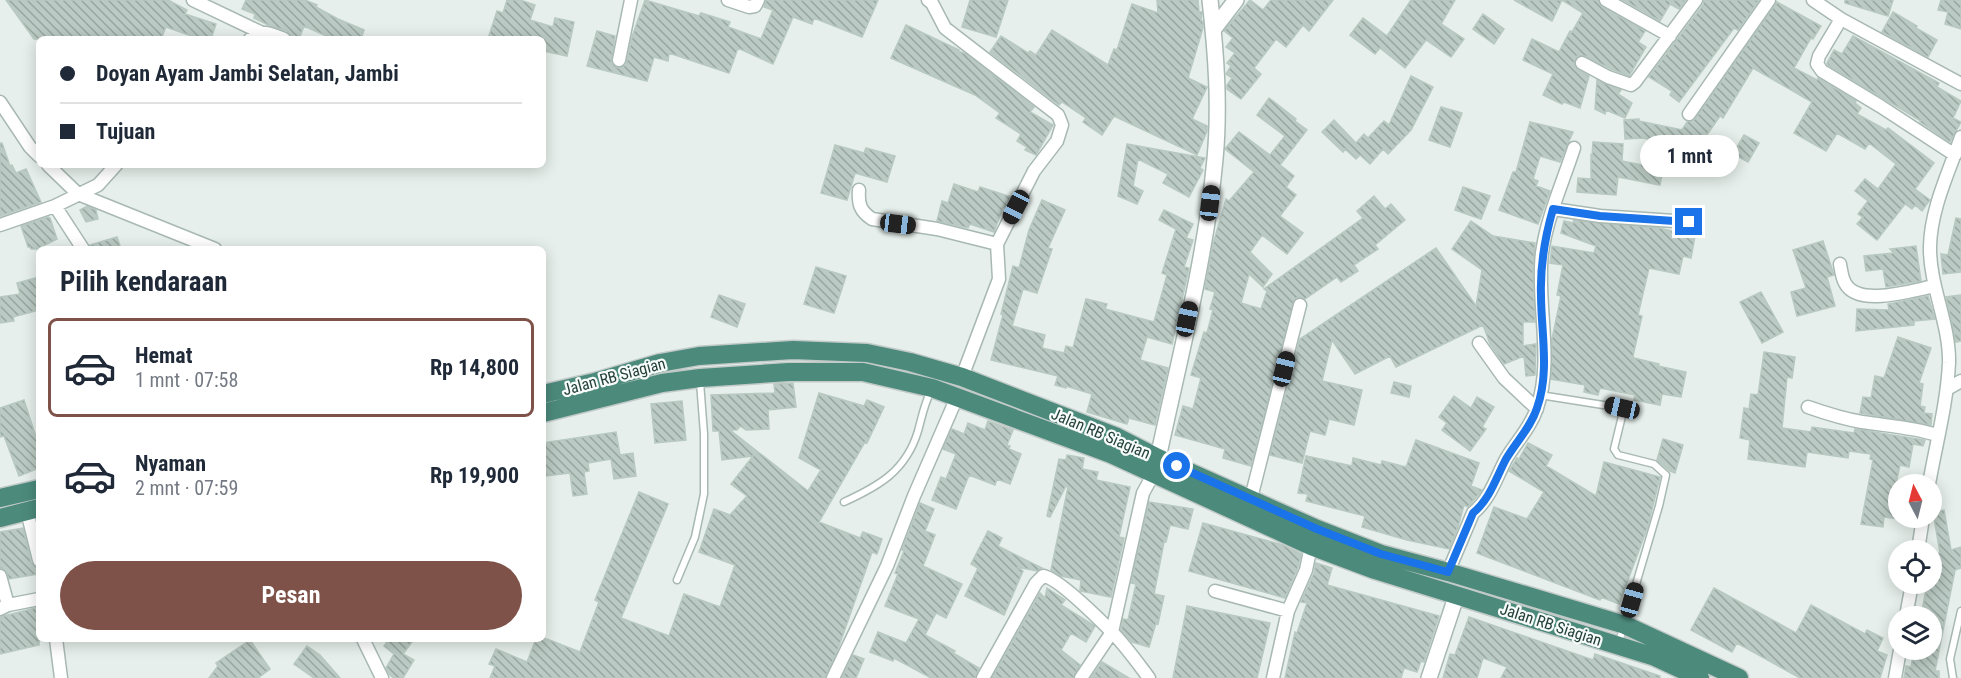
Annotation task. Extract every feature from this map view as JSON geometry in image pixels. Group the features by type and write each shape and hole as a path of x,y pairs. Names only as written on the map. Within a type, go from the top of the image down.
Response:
{"highway":[{"name":"Jalan RB Siagian","path":"546,393 660,363 699,356 794,350 867,354 910,362 962,377 1117,437 1156,466 1311,546 1375,570 1655,657 1700,678"},
{"name":"Jalan RB Siagian","path":"546,412 662,383 700,378 789,372 863,372 957,396 1111,454 1156,466 1251,498 1317,529 1381,554 1625,625 1739,678"},
{"path":"0,498 36,490"},
{"path":"0,518 33,509"}],"street":[{"path":"193,0 255,35 265,31 277,36"},
{"path":"618,60 631,0"},
{"path":"728,0 749,7 755,6 758,0"},
{"path":"928,0 932,3 945,28 1058,115 1062,125 1057,141 1034,171 997,244 999,279 962,377"},
{"path":"1081,678 1112,632 1143,493 1156,466 1208,215 1216,146 1218,80 1210,0"},
{"path":"1213,30 1236,0"},
{"path":"1606,0 1670,36"},
{"path":"1582,63 1608,77 1631,85 1696,0"},
{"path":"1689,114 1769,0"},
{"path":"1813,0 1841,19 1961,84"},
{"path":"1841,19 1819,56 1817,64 1822,71 1955,155"},
{"path":"0,102 36,153"},
{"path":"1931,474 1947,389 1949,360 1930,247 1932,225 1961,137"},
{"path":"1448,572 1473,513 1489,494 1507,458 1537,410 1544,365 1540,293 1542,254 1553,209 1575,148"},
{"path":"51,168 78,194 208,246"},
{"path":"0,225 55,206 98,185 113,168"},
{"path":"859,190 858,204 864,214 872,219 937,229 997,244"},
{"path":"55,206 81,246"},
{"path":"1553,209 1600,216 1689,222"},
{"path":"1840,264 1845,283 1860,295 1881,296 1935,285"},
{"path":"1251,498 1300,305"},
{"path":"1479,343 1504,378 1537,410"},
{"path":"1947,389 1961,381"},
{"path":"833,678 887,566 957,396"},
{"path":"1808,407 1863,422 1902,426 1937,435"},
{"path":"33,509 36,534"},
{"path":"1273,678 1288,611 1306,570 1311,546"},
{"path":"0,576 4,607 36,600"},
{"path":"983,678 1036,583 1043,576 1061,585 1112,632 1149,678"},
{"path":"1215,591 1288,611"},
{"path":"1430,678 1458,594"},
{"path":"57,642 61,678"},
{"path":"364,642 382,678"},
{"path":"1895,678 1898,660"}],"lane":[{"path":"677,580 695,537 704,494 704,434 700,378"},
{"path":"844,502 875,487 894,474 918,433 923,410 932,388"},
{"path":"1540,395 1622,408 1614,449 1618,454 1654,464 1666,476 1625,625 1617,645"},
{"path":"1953,678 1950,659 1961,611"}],"building":[{"path":"6,0 168,0 187,10 185,14 216,24 212,36 192,36 166,27 162,36 36,36 34,39"},
{"path":"246,0 305,0 338,19 364,30 362,36 326,36 304,26 300,36 290,36 287,31 268,25 254,18 255,14 242,9"},
{"path":"507,0 520,0 535,5 530,20 553,27 555,18 574,22 567,56 546,52 546,36 489,36 497,11 503,13"},
{"path":"645,0 699,16 701,13 730,22 728,27 761,39 773,10 764,7 766,0 878,0 862,37 814,18 812,24 793,17 773,64 738,48 729,73 669,53 668,61 654,57 647,81 587,66 597,31 615,36 611,63 618,68 626,65 632,37"},
{"path":"970,0 1008,0 996,37 962,27"},
{"path":"1157,0 1198,0 1199,12 1202,12 1203,28 1188,78 1207,87 1192,119 1207,126 1197,155 1114,116 1102,135 1083,122 1086,118 1062,102 1059,105 990,52 1001,36 1028,53 1030,51 1036,55 1052,30 1108,65 1114,49 1117,50 1132,4 1158,13"},
{"path":"1250,0 1263,10 1271,0 1333,0 1309,31 1303,25 1286,47 1276,39 1254,68 1261,74 1241,99 1227,89 1232,78 1226,74 1231,66 1227,63 1235,53 1226,47 1233,38 1224,31"},
{"path":"1411,0 1455,0 1441,24 1464,39 1451,57 1426,40 1405,68 1380,48 1375,54 1350,35 1363,18 1387,36"},
{"path":"1514,0 1562,0 1552,21"},
{"path":"1562,0 1598,0 1602,7 1645,31 1638,42 1646,47 1629,76 1585,56 1577,56 1575,67 1589,76 1580,108 1564,102 1562,104 1543,95 1553,74 1523,60 1532,39 1559,52 1570,31 1572,32 1583,13"},
{"path":"1623,0 1686,0 1679,9 1670,4 1660,21"},
{"path":"1704,0 1759,0 1738,30 1734,28 1679,102 1670,95 1672,91 1649,77 1703,5"},
{"path":"1845,0 1893,0 1888,16 1845,3"},
{"path":"1941,0 1961,0 1961,29 1945,24 1948,12 1938,10"},
{"path":"1777,2 1821,26 1813,39 1811,38 1794,68 1817,80 1818,78 1856,101 1855,103 1861,108 1857,114 1886,130 1888,128 1934,163 1915,189 1930,200 1922,211 1915,205 1912,209 1905,204 1877,240 1857,224 1863,217 1858,214 1868,201 1855,191 1865,179 1878,189 1896,164 1869,143 1865,149 1837,133 1826,151 1794,133 1812,102 1753,68 1723,118 1720,116 1702,142 1707,144 1694,175 1668,164 1676,145 1643,138 1625,139 1624,120 1639,119 1639,121 1682,130 1687,122 1695,119"},
{"path":"1893,12 1937,40 1928,57 1882,32"},
{"path":"1483,14 1504,29 1494,44 1473,29"},
{"path":"906,25 966,54 1034,107 1030,112 1053,125 1036,155 1025,150 1027,147 1017,141 1021,134 996,118 1000,113 975,95 891,58"},
{"path":"1853,36 1939,83 1937,87 1961,101 1953,118 1961,122 1950,142 1921,121 1828,65 1834,50 1842,54"},
{"path":"1411,76 1433,87 1411,130 1388,154 1383,149 1370,164 1360,155 1356,159 1345,149 1343,152 1322,132 1334,120 1356,143 1364,134 1368,138 1384,121 1389,125"},
{"path":"1597,80 1621,90 1618,94 1632,103 1625,118 1606,110 1605,114 1595,109"},
{"path":"1269,98 1307,130 1280,165 1294,176 1286,187 1296,195 1280,216 1303,233 1287,254 1262,235 1250,252 1272,274 1263,287 1249,274 1241,303 1261,309 1267,291 1264,289 1363,218 1357,211 1374,196 1385,209 1391,204 1405,220 1375,245 1378,249 1354,265 1358,271 1341,282 1337,277 1305,299 1298,297 1294,300 1251,466 1223,458 1225,449 1175,435 1183,406 1193,409 1201,378 1191,375 1213,310 1210,309 1215,292 1205,289 1213,244 1226,199 1229,201 1254,172 1225,149 1239,132 1270,155 1285,136 1257,115"},
{"path":"1441,107 1462,113 1450,147 1429,140"},
{"path":"1530,122 1573,132 1560,162 1540,156 1533,179 1538,181 1536,186 1550,191 1538,224 1499,210 1513,172 1516,172"},
{"path":"1744,135 1759,143 1748,162 1733,154"},
{"path":"1593,142 1623,144 1622,161 1663,169 1660,185 1618,177 1616,195 1577,192 1578,178 1591,179"},
{"path":"0,143 2,143 10,166 12,165 16,173 26,169 41,202 0,216"},
{"path":"1127,144 1205,158 1200,168 1203,170 1189,197 1163,183 1168,174 1138,159 1133,186 1143,191 1137,204 1118,196"},
{"path":"835,145 864,153 866,148 895,156 887,182 855,173 847,200 821,193"},
{"path":"954,184 978,192 980,187 1011,197 1006,208 1003,207 994,232 970,224 968,228 937,221 942,201 948,203"},
{"path":"1463,187 1490,196 1481,219 1455,210"},
{"path":"1042,200 1065,210 1048,248 1052,249 1037,293 1023,289 1012,326 1045,335 1042,348 1064,353 1066,346 1073,348 1086,299 1107,304 1105,309 1154,322 1167,275 1162,273 1176,229 1159,220 1164,210 1193,224 1186,238 1193,240 1184,267 1189,268 1172,344 1147,337 1140,360 1168,368 1155,425 1129,418 1127,424 1087,412 1092,394 1055,385 1058,376 991,360 1013,266 1019,268 1029,230"},
{"path":"87,206 96,210 98,219 86,222 80,210"},
{"path":"48,217 57,239 31,249 28,247 21,226"},
{"path":"1956,218 1961,219 1961,272 1943,274 1941,254 1948,255"},
{"path":"1574,220 1659,228 1695,236 1691,258 1683,256 1679,274 1649,268 1638,315 1642,316 1633,356 1659,364 1658,366 1686,372 1681,397 1662,394 1660,405 1634,400 1635,395 1600,388 1598,395 1584,392 1585,385 1551,379 1552,339 1561,296 1557,295 1563,265 1550,263 1552,246 1594,253 1596,246 1561,233 1564,221 1573,223"},
{"path":"1471,221 1493,236 1535,243 1533,272 1535,322 1523,322 1523,346 1536,344 1535,375 1526,376 1524,356 1504,364 1490,344 1483,325 1396,367 1390,356 1355,374 1332,340 1322,381 1362,390 1354,425 1329,419 1325,435 1310,431 1302,463 1270,455 1300,339 1436,248 1476,306 1482,270 1452,249"},
{"path":"117,237 120,246 90,246"},
{"path":"1823,241 1834,275 1827,277 1835,306 1797,316 1791,292 1806,288 1793,250"},
{"path":"1916,246 1921,281 1886,287 1883,269 1866,271 1864,256 1894,253 1890,249"},
{"path":"816,267 846,276 834,313 804,304"},
{"path":"36,278 36,311 13,317 14,321 0,323 0,297 20,294 17,283"},
{"path":"1761,292 1783,332 1762,343 1740,302"},
{"path":"719,295 745,304 737,327 711,317"},
{"path":"1961,295 1961,341 1956,342 1946,297"},
{"path":"1928,296 1935,319 1914,321 1914,325 1856,331 1857,309 1889,310 1888,304"},
{"path":"1898,337 1931,348 1919,383 1923,384 1920,406 1925,407 1924,413 1932,414 1931,425 1860,413 1863,397 1871,398 1875,376 1884,378"},
{"path":"1764,352 1795,357 1792,378 1787,377 1782,428 1811,432 1812,427 1854,433 1855,429 1925,440 1923,446 1913,444 1909,467 1900,465 1898,474 1888,474 1888,518 1884,517 1883,527 1861,524 1873,460 1870,459 1871,454 1849,451 1848,458 1807,452 1805,467 1748,459 1750,440 1740,438 1744,408 1749,409 1751,394 1758,395"},
{"path":"1394,382 1411,386 1409,397 1391,393"},
{"path":"793,383 796,407 768,410 769,429 746,430 740,426 737,430 730,430 808,491 821,470 799,458 819,393 864,406 867,400 884,407 867,443 865,442 819,522 860,538 863,532 882,539 877,554 872,552 838,649 825,678 490,678 495,666 489,664 496,649 527,662 535,642 546,642 546,639 580,652 599,602 595,600 639,492 668,504 621,618 669,636 684,594 720,607 735,565 699,552 714,509 730,515 747,496 731,484 753,456 722,460 719,431 713,431 711,395 775,393 774,384"},
{"path":"1454,396 1471,408 1477,397 1494,407 1482,427 1486,429 1470,451 1442,430 1447,423 1439,417"},
{"path":"24,400 36,437 36,469 19,476 4,436 0,437 0,408"},
{"path":"682,401 686,440 655,443 651,404"},
{"path":"988,421 1013,430 1007,445 1010,446 1009,449 1021,454 1010,484 997,479 995,485 969,475 956,509 932,500 941,477 946,479 956,454 943,449 952,429 964,434 968,423 985,430"},
{"path":"616,432 620,455 633,453 636,476 614,479 611,459 588,463 589,471 584,472 587,494 573,496 570,473 546,476 546,443"},
{"path":"1663,439 1683,445 1675,473 1657,460"},
{"path":"1416,440 1479,463 1471,486 1482,490 1468,507 1464,505 1449,549 1362,527 1365,516 1306,501 1308,494 1298,493 1306,456 1352,466 1353,458 1381,465 1382,461 1406,467"},
{"path":"1528,443 1552,455 1546,466 1596,496 1604,462 1660,477 1648,526 1619,604 1601,597 1600,600 1477,553 1494,507 1527,519 1544,492 1509,471"},
{"path":"1067,455 1084,458 1082,469 1098,472 1096,480 1130,487 1119,537 1124,538 1111,597 1080,591 1081,580 1061,576 1051,570 1068,487 1066,486 1050,517 1047,516 1059,459 1066,460"},
{"path":"1149,502 1193,509 1188,529 1170,525 1166,542 1164,542 1154,594 1164,596 1158,624 1156,623 1149,647 1132,642 1121,630 1123,619 1128,620 1136,584 1131,583"},
{"path":"920,503 934,509 925,531 935,535 923,566 962,584 946,618 936,613 925,635 955,651 953,653 979,668 975,678 931,678 894,658 893,661 870,652 878,632 906,643 919,619 885,606 898,574 895,573 904,551 902,550"},
{"path":"1942,510 1944,510 1951,550 1961,547 1961,568 1955,570 1942,636 1942,606 1923,606 1925,594 1942,594 1942,540 1938,540 1936,528 1942,528"},
{"path":"1203,523 1283,545 1301,554 1285,598 1189,571"},
{"path":"23,528 31,562 36,566 36,574 9,579 6,571 0,568 0,532"},
{"path":"988,531 1002,538 998,546 1042,568 1037,571 1017,567 1023,571 1004,615 965,596 978,568 971,564"},
{"path":"1316,563 1332,568 1327,585 1439,616 1424,662 1421,661 1417,672 1404,668 1401,678 1285,678 1295,632 1297,633 1307,603 1301,602"},
{"path":"1047,588 1065,600 1061,605 1095,626 1086,642 1071,633 1061,650 1080,665 1073,678 992,678 1040,593 1045,598"},
{"path":"1714,588 1796,633 1811,605 1865,634 1867,630 1883,638 1877,651 1887,655 1880,678 1800,678 1737,643 1732,652 1691,630"},
{"path":"1187,606 1270,623 1257,678 1173,678"},
{"path":"36,608 36,642 39,642 39,645 0,654 0,617"},
{"path":"1469,617 1593,660 1595,654 1660,676 1660,678 1501,678 1507,667 1483,658 1477,678 1443,678 1450,654 1455,655"},
{"path":"247,642 251,642 270,669 258,678 209,678 218,666 216,663"},
{"path":"387,642 412,642 403,654 414,660 403,678 394,678 390,675 386,668 394,654 384,646"},
{"path":"307,646 320,655 340,678 314,678 294,664"},
{"path":"853,655 864,659 856,678 842,678"},
{"path":"1912,660 1937,660 1935,671 1939,671 1939,678 1904,678 1906,666 1911,667"},
{"path":"1102,662 1129,678 1091,678"}],"route":[{"path":"1177,466 1317,529 1381,554 1448,572 1473,513 1489,494 1507,458 1537,410 1544,365 1540,293 1542,254 1553,209 1600,216 1689,222"}]}
